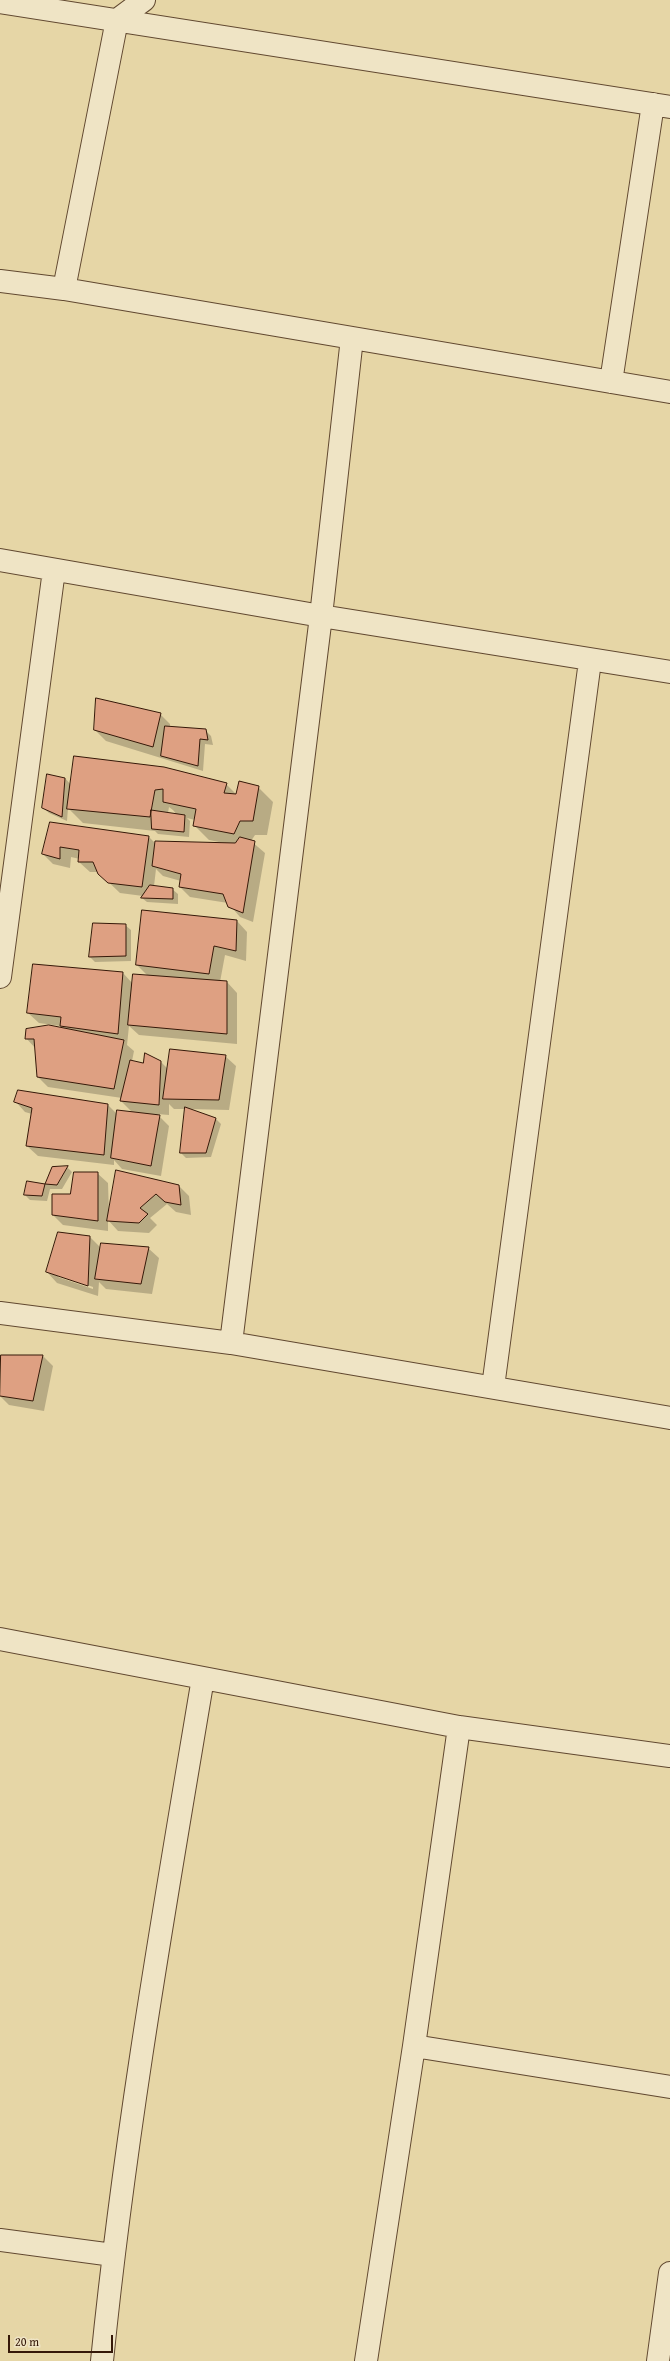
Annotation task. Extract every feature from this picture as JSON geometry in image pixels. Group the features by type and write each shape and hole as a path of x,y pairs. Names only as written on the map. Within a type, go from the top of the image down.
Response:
{"street":[{"path":"64,289 118,20 144,0"},
{"path":"0,2 661,106 611,382"},
{"path":"0,281 64,289 670,392"},
{"path":"231,1343 321,616 352,338"},
{"path":"0,560 590,661 670,672"},
{"path":"0,977 54,570"},
{"path":"494,1386 590,661"},
{"path":"0,1313 231,1343 494,1386 670,1418"},
{"path":"0,1639 459,1727 670,1756"},
{"path":"102,2361 113,2256 153,1982 203,1678"},
{"path":"366,2361 414,2046 459,1727"},
{"path":"414,2046 670,2087"},
{"path":"0,2240 113,2256"},
{"path":"662,2357 670,2273"}],"building":[{"path":"96,698 161,713 153,747 94,730"},
{"path":"165,726 206,729 208,740 200,739 198,766 161,756"},
{"path":"74,756 164,767 227,783 224,793 236,794 239,781 259,786 253,821 240,821 234,834 193,826 196,809 163,802 163,789 155,790 150,817 67,809"},
{"path":"47,774 65,778 62,817 42,808"},
{"path":"151,810 185,815 184,832 152,829"},
{"path":"50,822 149,836 142,887 108,883 98,874 93,862 78,862 79,850 60,847 60,859 42,854"},
{"path":"240,837 255,841 243,913 228,907 223,894 179,887 181,874 152,866 155,841 235,843"},
{"path":"150,885 173,888 173,899 141,898"},
{"path":"142,910 237,920 236,951 214,946 209,974 136,965"},
{"path":"93,923 126,924 126,956 89,957"},
{"path":"33,964 123,972 118,1034 60,1026 61,1017 27,1013"},
{"path":"133,974 227,981 227,1034 128,1025"},
{"path":"49,1025 124,1040 114,1089 37,1077 34,1039 25,1039 26,1029"},
{"path":"170,1049 226,1055 219,1100 163,1099"},
{"path":"145,1053 161,1061 159,1105 120,1101 130,1060 143,1063"},
{"path":"18,1090 108,1104 104,1155 26,1146 32,1108 14,1102"},
{"path":"185,1107 216,1118 206,1153 180,1153"},
{"path":"117,1110 160,1115 151,1166 111,1158"},
{"path":"68,1166 57,1185 45,1184 52,1167"},
{"path":"116,1170 179,1185 181,1205 165,1202 156,1194 140,1208 148,1214 139,1223 107,1221"},
{"path":"74,1172 98,1172 98,1221 52,1215 52,1194 70,1194"},
{"path":"27,1181 45,1184 42,1196 24,1195"},
{"path":"58,1232 90,1236 88,1286 46,1272"},
{"path":"101,1243 149,1247 141,1284 95,1279"},
{"path":"1,1355 43,1355 33,1401 0,1396"}]}
